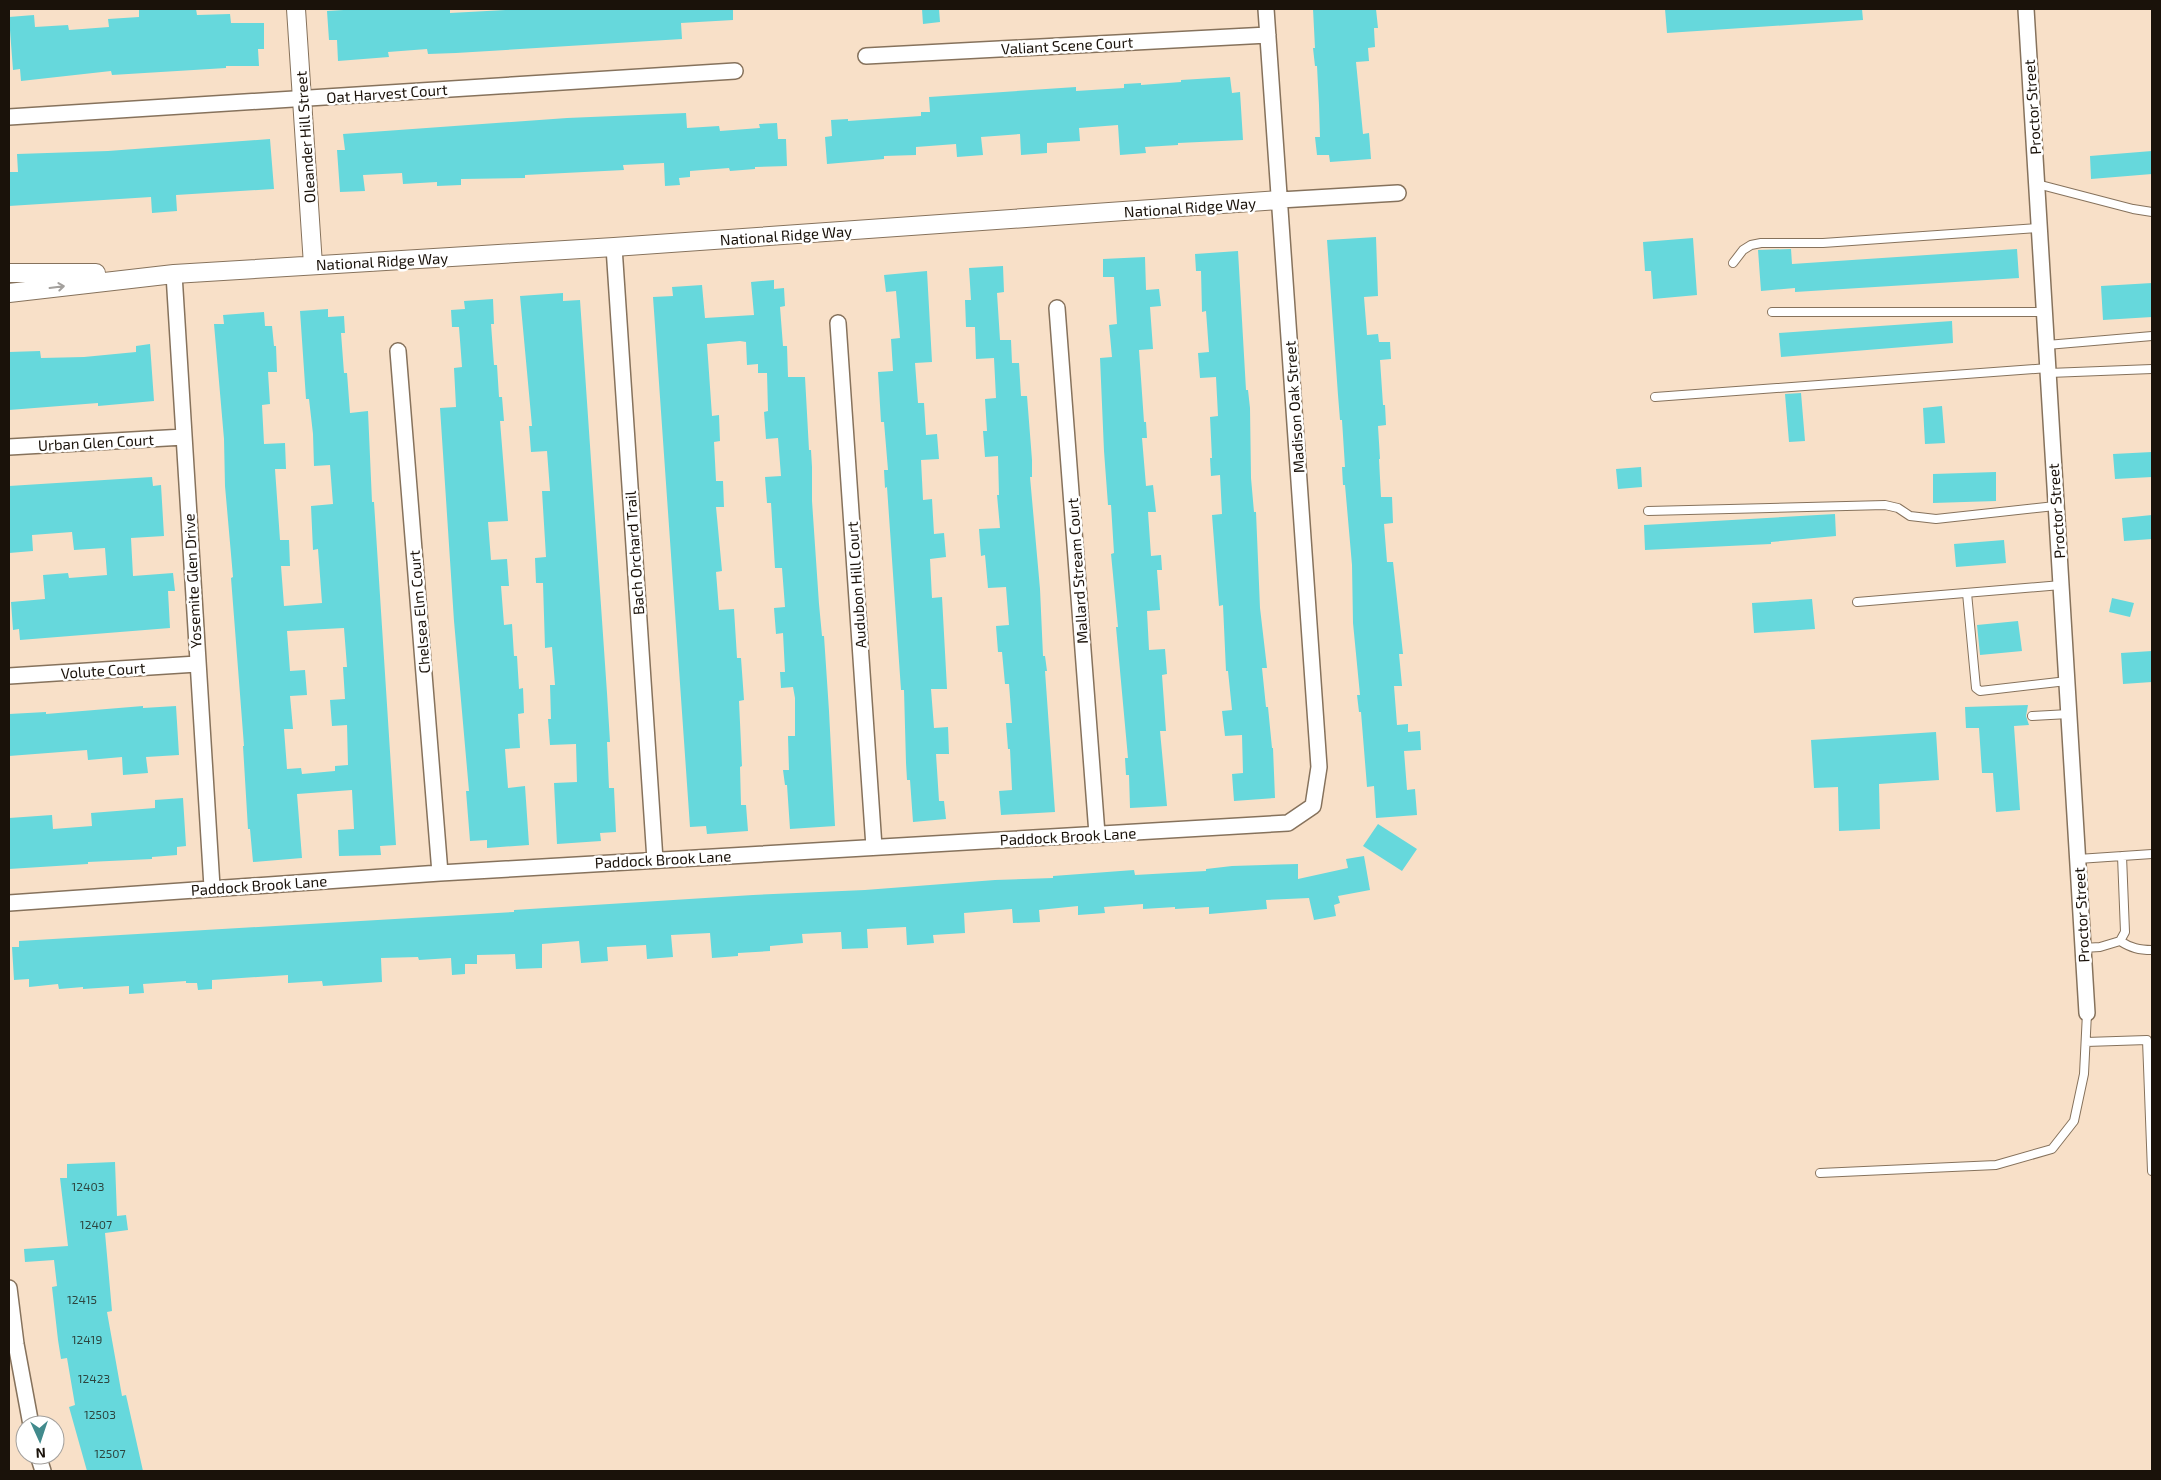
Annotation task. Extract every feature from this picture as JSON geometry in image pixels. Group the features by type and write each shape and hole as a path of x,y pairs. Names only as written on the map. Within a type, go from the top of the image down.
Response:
{"street":[{"name":"Oleander Hill Street","path":"296,9 314,265"},
{"name":"Madison Oak Street","path":"1266,9 1319,767 1313,806"},
{"name":"Proctor Street","path":"2026,9 2087,1013"},
{"name":"Valiant Scene Court","path":"866,56 1268,35"},
{"name":"Oat Harvest Court","path":"9,117 736,71"},
{"name":"National Ridge Way","path":"9,293 174,274 614,247 1398,193"},
{"name":"Bach Orchard Trail","path":"614,247 655,860"},
{"name":"National Ridge Way","path":"9,273 174,274"},
{"name":"Yosemite Glen Drive","path":"174,274 212,887"},
{"name":"Mallard Stream Court","path":"1057,308 1097,834"},
{"name":"Audubon Hill Court","path":"838,323 874,847"},
{"name":"Chelsea Elm Court","path":"398,351 440,873"},
{"name":"Urban Glen Court","path":"9,447 184,437"},
{"name":"Volute Court","path":"9,676 197,664"},
{"name":"Paddock Brook Lane","path":"9,903 212,887 1288,823 1313,806"},
{"path":"9,1288 16,1344 29,1415"}],"lane":[{"path":"2036,184 2133,209 2152,212"},
{"path":"1733,263 1743,250 1751,245 1761,243 1823,243 2039,228"},
{"path":"1772,312 2045,312"},
{"path":"2046,345 2152,336"},
{"path":"1654,397 2048,371 2152,369"},
{"path":"1648,511 1885,504 1898,508 1910,516 1936,519 2056,506"},
{"path":"1857,602 2061,586"},
{"path":"1967,593 1976,688 1980,691 2067,681"},
{"path":"2032,716 2069,714"},
{"path":"2078,859 2152,854"},
{"path":"2083,948 2100,947 2120,941 2125,932 2122,856"},
{"path":"2120,941 2130,947 2152,950"},
{"path":"1820,1173 1996,1165 2052,1149 2074,1122 2084,1074 2087,1013"},
{"path":"2086,1042 2147,1040 2152,1171"}],"building":[{"path":"196,9 197,15 230,14 231,23 264,23 264,49 258,49 259,66 226,66 226,68 112,75 111,71 21,81 20,69 13,70 9,17 34,15 35,27 68,25 69,30 109,27 108,19 139,17 139,10"},
{"path":"450,9 450,13 526,9 733,9 733,20 681,23 682,39 456,53 428,54 427,49 388,52 389,57 338,61 337,40 329,40 327,11"},
{"path":"922,9 939,9 940,22 923,24"},
{"path":"1313,9 1376,9 1378,28 1374,28 1375,47 1368,48 1369,61 1356,62 1363,134 1369,133 1371,159 1330,162 1329,155 1317,155 1315,137 1320,137 1317,66 1315,66 1313,48 1315,48"},
{"path":"1665,9 1862,9 1863,20 1667,33"},
{"path":"1230,77 1232,93 1240,92 1243,140 1178,143 1178,145 1145,147 1146,153 1120,155 1118,125 1079,128 1080,141 1047,143 1047,153 1021,155 1020,134 981,137 983,155 957,157 956,144 916,147 916,155 884,156 884,159 827,164 825,137 832,136 831,120 848,119 848,121 921,116 921,112 930,112 929,97 1076,87 1076,91 1124,88 1124,84 1141,83 1141,85"},
{"path":"686,113 687,128 719,126 720,131 760,128 759,124 777,123 778,139 786,139 787,166 755,167 755,169 730,171 729,168 690,171 690,177 679,178 680,185 665,186 664,163 623,165 624,170 525,175 525,178 461,179 461,185 437,186 437,182 403,184 402,173 363,175 365,191 340,192 337,150 345,150 343,134 567,118"},
{"path":"270,139 274,189 176,195 177,211 152,213 151,197 9,206 9,172 18,172 17,154 108,151"},
{"path":"2152,151 2152,174 2091,179 2090,156"},
{"path":"1376,237 1378,296 1364,297 1367,335 1378,334 1379,342 1390,342 1391,359 1380,360 1386,425 1378,426 1381,497 1392,497 1393,523 1384,524 1387,562 1393,562 1403,654 1399,654 1402,686 1394,686 1397,725 1408,724 1408,732 1420,731 1421,750 1404,751 1407,790 1415,789 1417,815 1376,818 1374,786 1367,787 1361,712 1359,712 1357,695 1360,695 1353,623 1352,565 1345,485 1343,485 1342,467 1345,467 1342,420 1340,420 1327,240"},
{"path":"1693,238 1697,295 1653,299 1651,271 1645,271 1643,242"},
{"path":"1791,249 1792,264 2017,249 2019,278 1795,292 1795,288 1761,291 1758,250"},
{"path":"1238,251 1246,390 1248,390 1250,408 1251,478 1254,512 1256,512 1260,608 1267,668 1262,668 1273,748 1275,798 1234,801 1232,774 1243,773 1242,735 1225,736 1222,711 1232,710 1228,671 1226,671 1223,605 1219,606 1212,515 1222,514 1220,475 1211,476 1210,458 1212,458 1210,417 1218,416 1216,377 1200,378 1198,353 1209,352 1206,311 1202,312 1201,271 1196,271 1195,254"},
{"path":"1145,257 1146,290 1159,289 1161,306 1150,307 1153,349 1139,350 1144,422 1146,422 1147,438 1142,438 1146,486 1153,485 1156,512 1148,512 1151,556 1161,555 1162,570 1157,570 1160,610 1147,611 1149,650 1165,649 1167,674 1162,675 1166,731 1160,731 1167,806 1130,808 1129,775 1126,775 1125,758 1128,758 1111,554 1114,553 1111,505 1108,505 1104,451 1100,358 1112,357 1109,325 1117,324 1114,277 1103,277 1103,259"},
{"path":"1003,266 1004,292 997,293 1000,340 1011,340 1012,363 1019,363 1021,396 1027,396 1032,460 1032,477 1030,477 1040,589 1043,656 1045,656 1047,671 1045,671 1055,812 1001,815 999,791 1012,790 1010,749 1008,749 1006,723 1012,723 1009,684 1005,684 1002,652 998,652 996,626 1009,625 1006,587 988,588 985,555 981,556 979,529 1000,528 997,495 999,495 998,456 985,457 983,431 987,431 985,399 996,398 994,358 976,359 975,327 966,327 965,300 971,300 969,268"},
{"path":"927,271 932,362 915,363 918,403 924,403 926,435 937,434 939,459 921,460 923,500 932,499 934,534 944,533 946,557 930,559 932,598 942,597 947,689 931,689 934,728 948,727 949,754 936,754 939,801 944,801 946,819 913,822 910,780 907,780 904,690 901,690 887,487 885,488 884,470 888,470 884,422 881,422 878,372 893,371 891,339 900,338 896,291 886,292 884,275"},
{"path":"774,280 774,289 784,288 785,306 780,307 783,346 787,346 788,377 805,377 819,604 822,636 824,636 835,826 790,829 787,785 785,785 783,770 789,770 788,736 795,736 795,698 793,687 781,688 780,672 785,672 783,633 776,634 774,608 785,607 782,568 775,568 771,503 767,503 765,477 781,476 778,438 766,439 764,412 768,411 767,373 758,373 758,364 747,365 746,342 740,341 707,344 712,416 719,415 720,441 714,442 716,481 723,481 724,507 716,507 722,571 716,572 719,610 734,609 737,658 741,658 744,700 739,701 742,766 740,767 741,805 746,805 748,831 707,834 706,826 690,827 653,297 673,296 672,287 702,285 705,318 754,315 751,282"},
{"path":"2152,283 2152,317 2103,320 2101,286"},
{"path":"563,293 563,301 580,300 610,742 607,742 609,788 614,788 616,832 600,833 601,841 557,844 554,783 577,782 576,744 550,745 548,719 551,719 550,685 555,685 552,647 545,648 543,583 536,583 535,558 546,557 542,491 550,491 547,451 531,452 529,426 532,426 520,296"},
{"path":"493,299 494,324 491,324 494,365 497,365 499,397 502,397 504,421 500,421 508,521 488,522 491,560 507,559 509,586 501,586 504,625 512,624 514,656 517,656 519,689 523,688 524,713 518,714 520,748 505,749 508,788 525,786 529,845 487,848 487,840 470,841 466,791 469,791 454,621 440,408 456,407 454,368 462,367 459,327 452,327 451,310 465,309 464,301"},
{"path":"328,309 328,317 344,316 345,333 341,333 350,413 368,411 372,502 374,502 396,845 380,846 381,855 339,856 338,830 354,829 352,790 297,794 302,858 253,862 250,829 248,829 244,746 231,578 233,577 225,486 224,439 214,324 224,324 223,315 264,312 265,326 272,326 274,346 276,346 277,372 268,372 270,404 262,405 264,444 285,443 286,469 275,469 280,540 289,540 290,566 281,566 284,606 322,603 318,549 313,550 311,506 333,504 330,465 314,466 309,399 306,399 300,311","holes":["344,628 347,667 343,667 345,699 330,700 332,726 347,725 348,765 335,766 335,771 302,774 301,768 287,769 284,729 293,729 290,696 307,695 305,670 290,671 287,631"]},
{"path":"1952,321 1953,343 1781,357 1779,333"},
{"path":"150,344 154,401 98,406 98,403 9,410 9,352 40,351 41,358 84,357 136,352 136,346"},
{"path":"1801,393 1805,441 1789,442 1785,394"},
{"path":"1942,406 1945,443 1925,444 1923,408"},
{"path":"2152,452 2152,477 2115,479 2113,454"},
{"path":"1641,467 1642,487 1618,489 1616,469"},
{"path":"1996,472 1996,501 1933,503 1933,474"},
{"path":"152,477 153,486 161,485 164,536 131,538 133,576 173,573 175,591 168,591 170,628 20,640 19,629 13,630 11,602 45,599 43,575 68,573 69,578 107,575 105,548 74,550 72,532 32,535 33,551 9,553 9,486"},
{"path":"1835,514 1836,536 1771,542 1771,544 1645,550 1644,525"},
{"path":"2152,515 2152,539 2124,541 2122,518"},
{"path":"2004,540 2006,563 1956,567 1954,544"},
{"path":"2112,598 2134,603 2130,617 2109,612"},
{"path":"1812,599 1815,629 1754,633 1752,603"},
{"path":"2018,621 2022,651 1980,655 1977,625"},
{"path":"2152,651 2152,682 2123,684 2121,653"},
{"path":"2028,705 2026,716 2029,725 2014,726 2020,810 1996,812 1993,773 1982,773 1979,728 1966,728 1965,707"},
{"path":"143,706 143,708 176,706 179,755 146,757 148,773 123,775 122,757 88,760 87,750 9,756 9,714 46,712 46,714"},
{"path":"1936,732 1939,780 1879,784 1880,829 1839,831 1838,787 1814,788 1811,740"},
{"path":"183,798 186,846 177,847 177,855 152,857 152,859 9,869 9,818 52,815 53,829 92,826 91,813 155,808 155,800"},
{"path":"1378,824 1417,849 1402,871 1363,846"},
{"path":"1364,856 1370,890 1338,896 1340,903 1334,905 1336,916 1314,920 1309,898 1266,900 1267,909 1209,914 1209,907 1143,909 1143,904 1104,907 1105,913 1078,915 1078,906 1039,910 1040,922 1013,923 1012,909 964,913 965,933 933,935 934,943 907,945 906,927 867,929 868,948 842,949 841,932 802,934 803,943 770,946 770,951 738,953 738,956 712,958 710,933 671,935 673,957 647,959 646,945 607,947 608,961 581,963 579,941 542,944 542,968 516,969 515,954 477,955 477,964 465,964 465,974 452,975 451,958 419,960 418,957 381,958 382,982 323,986 322,981 288,983 288,975 212,980 212,989 198,990 197,983 186,983 186,981 143,984 144,993 129,994 129,986 59,989 58,984 29,987 29,979 14,980 12,947 19,947 19,941 514,912 514,910 753,895 865,890 995,880 1053,878 1053,876 1134,870 1135,875 1206,871 1206,869 1232,866 1298,864 1298,879 1348,868 1346,859"},
{"path":"115,1162 117,1216 126,1215 128,1230 105,1233 112,1311 107,1312 122,1396 126,1395 143,1471 87,1471 69,1407 75,1405 67,1358 61,1359 58,1340 52,1287 57,1286 54,1260 25,1262 24,1249 68,1246 60,1178 67,1178 67,1164"}]}
